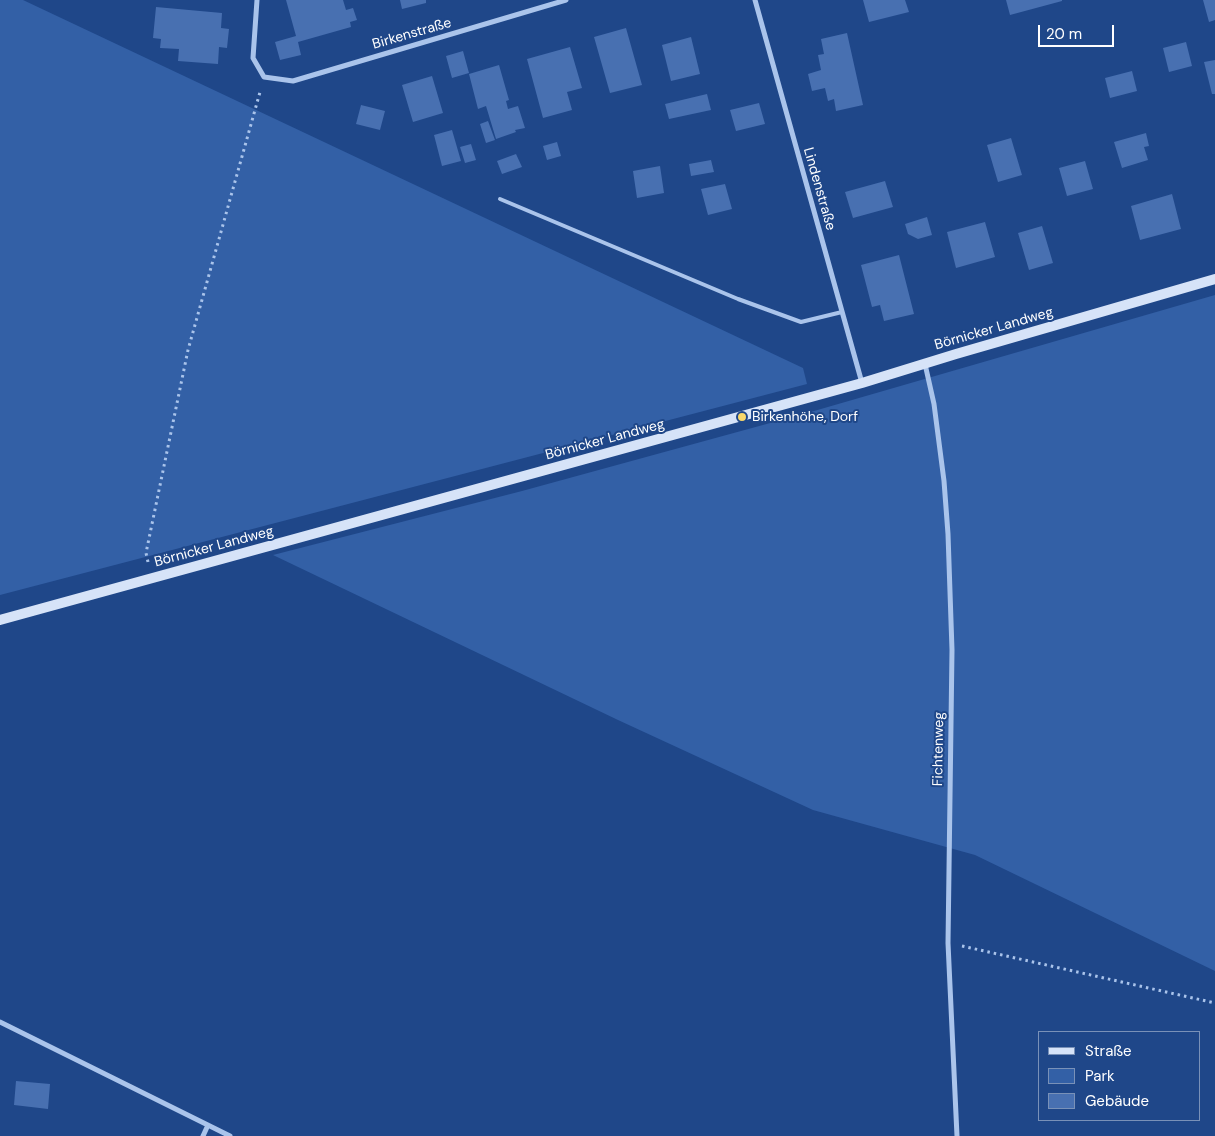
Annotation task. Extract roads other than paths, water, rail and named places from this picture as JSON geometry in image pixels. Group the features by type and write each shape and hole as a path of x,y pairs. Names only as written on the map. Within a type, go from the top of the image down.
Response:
{"street":[{"name":"Birkenstraße","path":"257,0 253,58 264,77 293,81 566,0"},
{"name":"Lindenstraße","path":"755,0 862,383"},
{"name":"Börnicker Landweg","path":"0,620 862,383 1215,279"},
{"name":"Fichtenweg","path":"925,364 934,404 944,481 948,534 952,650 948,943 956,1136"},
{"path":"0,1022 230,1136"},
{"path":"204,1136 208,1125"}],"lane":[{"path":"500,199 738,299 801,322 842,312"}],"place":[{"name":"Birkenhöhe, Dorf","path":"742,417"}]}
